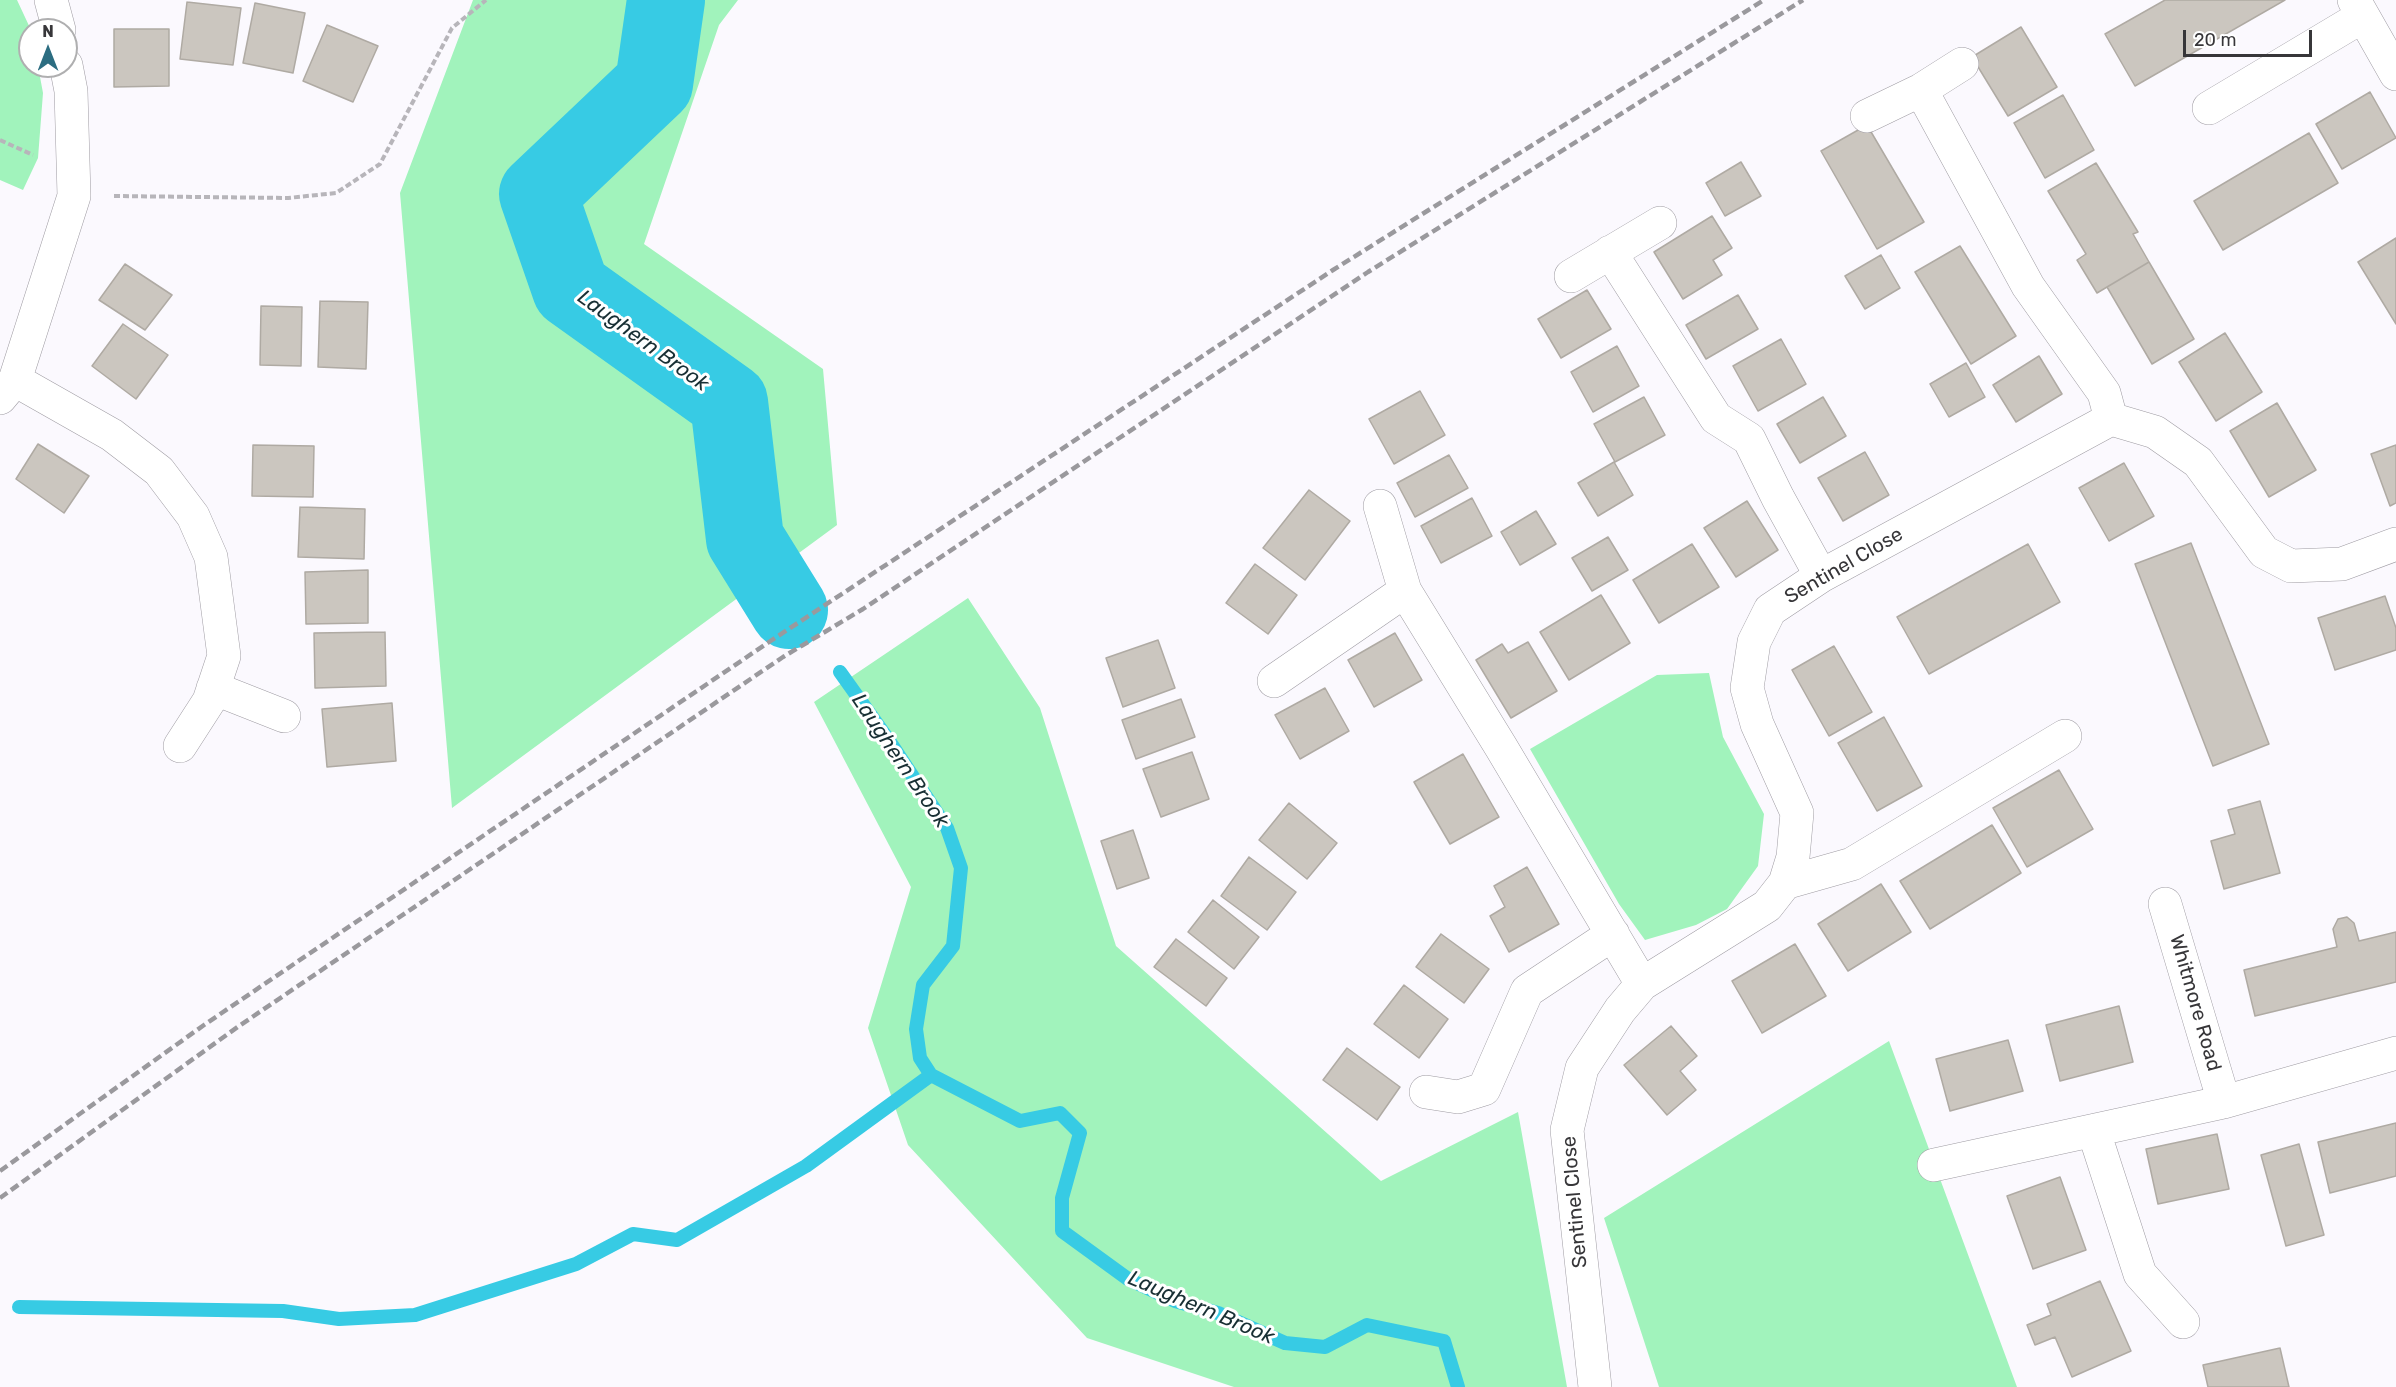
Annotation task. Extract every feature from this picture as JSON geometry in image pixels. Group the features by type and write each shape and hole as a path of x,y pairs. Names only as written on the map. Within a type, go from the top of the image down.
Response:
{"street":[{"path":"51,0 56,18"},
{"path":"2209,108 2291,60 2358,8 2396,74"},
{"path":"1867,116 1921,90 1962,64"},
{"path":"68,78 71,91 74,196 7,389 112,435 159,471 193,516 211,557 224,656 209,701 180,746"},
{"path":"1921,90 2028,286 2104,393 2111,419 2155,432 2198,462 2264,552 2291,566 2342,564 2396,544"},
{"path":"1571,276 1660,223"},
{"path":"1610,252 1716,418 1749,439 1821,576"},
{"name":"Sentinel Close","path":"1595,1387 1567,1130 1582,1068 1620,1011 1642,984 1767,906 1785,883 1793,857 1797,813 1757,724 1747,688 1754,642 1770,610 1821,576 2111,419"},
{"path":"1380,506 1405,591 1642,984"},
{"path":"1274,681 1405,591"},
{"path":"213,688 284,716"},
{"path":"1785,883 1852,864 2065,736"},
{"name":"Whitmore Road","path":"2165,904 2224,1102"},
{"path":"1426,1092 1458,1097 1484,1089 1527,991 1612,934"},
{"path":"1934,1165 2224,1102 2396,1053"},
{"path":"2094,1132 2140,1274 2184,1322"}],"path":[{"path":"74,196 288,198 336,193 380,164 452,28 486,0"}],"green space":[{"path":"0,0 17,0 25,18 18,18 18,78 40,78 43,93 38,158 23,190 0,180"},
{"path":"473,0 738,0 719,25 644,244 823,369 837,525 452,808 400,193"},
{"path":"968,598 1040,708 1116,946 1381,1181 1518,1112 1567,1387 1234,1387 1087,1338 908,1145 868,1028 911,887 814,702"},
{"path":"1709,673 1723,737 1764,814 1758,866 1727,909 1696,925 1645,940 1619,904 1530,749 1657,675"},
{"path":"1889,1041 2017,1387 1659,1387 1604,1218"}],"building":[{"path":"2165,0 2285,0 2135,86 2105,34"},
{"path":"187,2 241,8 233,65 180,59"},
{"path":"255,3 305,13 293,73 243,63"},
{"path":"327,25 378,46 353,102 303,81"},
{"path":"2021,27 2057,87 2008,116 1972,57"},
{"path":"114,29 169,29 169,86 114,87"},
{"path":"2370,92 2396,138 2342,169 2316,124"},
{"path":"2063,95 2094,150 2045,178 2014,123"},
{"path":"1867,125 1924,222 1877,249 1821,151"},
{"path":"2309,133 2338,183 2223,250 2194,201"},
{"path":"1741,162 1761,196 1725,216 1706,183"},
{"path":"2096,163 2138,232 2133,234 2149,262 2097,293 2077,260 2086,254 2048,191"},
{"path":"1712,216 1732,248 1713,260 1722,275 1683,299 1654,252"},
{"path":"2396,238 2396,324 2358,262"},
{"path":"1960,246 2016,336 1971,364 1915,272"},
{"path":"1881,255 1900,288 1865,309 1845,276"},
{"path":"2149,262 2194,339 2152,364 2107,287"},
{"path":"125,264 172,295 145,330 99,300"},
{"path":"1587,290 1611,329 1561,358 1538,319"},
{"path":"1738,295 1758,329 1706,359 1686,325"},
{"path":"320,301 368,302 366,369 318,367"},
{"path":"261,306 302,307 301,366 260,365"},
{"path":"123,324 168,355 136,399 92,366"},
{"path":"2225,333 2262,392 2216,421 2179,362"},
{"path":"1781,339 1806,384 1758,411 1733,366"},
{"path":"1617,346 1639,386 1593,412 1571,372"},
{"path":"2039,356 2062,394 2016,422 1993,385"},
{"path":"1966,363 1985,397 1949,417 1930,384"},
{"path":"1420,391 1445,435 1394,464 1369,419"},
{"path":"1644,397 1665,435 1615,462 1594,424"},
{"path":"1823,397 1846,436 1800,463 1777,424"},
{"path":"2277,403 2316,470 2269,497 2230,431"},
{"path":"38,444 89,476 64,513 16,479"},
{"path":"253,445 314,446 313,497 252,496"},
{"path":"2396,445 2396,503 2390,506 2371,454"},
{"path":"1865,452 1889,495 1843,521 1818,478"},
{"path":"1449,455 1468,488 1415,517 1397,483"},
{"path":"1614,462 1633,495 1598,516 1578,483"},
{"path":"2124,463 2154,516 2109,541 2079,488"},
{"path":"1309,490 1350,521 1305,580 1263,548"},
{"path":"1472,498 1492,536 1441,563 1421,526"},
{"path":"1747,501 1778,550 1736,577 1704,528"},
{"path":"300,507 365,509 364,559 298,557"},
{"path":"1536,511 1556,544 1520,565 1501,532"},
{"path":"1608,537 1628,570 1592,591 1572,558"},
{"path":"2191,543 2269,744 2213,766 2135,564"},
{"path":"1692,544 1719,587 1659,623 1633,580"},
{"path":"2028,544 2060,602 1929,674 1897,617"},
{"path":"1255,564 1297,595 1268,634 1226,603"},
{"path":"368,570 368,623 306,624 305,572"},
{"path":"1601,595 1630,643 1569,680 1540,632"},
{"path":"2385,596 2396,628 2396,650 2335,670 2318,618"},
{"path":"385,632 386,686 315,688 314,633"},
{"path":"1395,633 1422,680 1374,707 1348,660"},
{"path":"1158,640 1175,688 1123,707 1106,658"},
{"path":"1528,642 1557,691 1511,718 1476,660 1502,644 1508,653"},
{"path":"1834,646 1872,712 1829,736 1792,670"},
{"path":"1325,688 1349,731 1300,759 1275,715"},
{"path":"1181,699 1195,737 1136,759 1122,720"},
{"path":"392,703 396,761 327,767 322,709"},
{"path":"1884,717 1922,786 1877,811 1838,743"},
{"path":"1192,752 1209,799 1161,817 1143,769"},
{"path":"1463,754 1499,817 1450,844 1414,782"},
{"path":"2059,770 2093,829 2027,867 1993,808"},
{"path":"2260,801 2280,873 2224,889 2211,841 2235,834 2228,810"},
{"path":"1289,803 1337,843 1307,879 1259,840"},
{"path":"1992,825 2021,873 1930,929 1900,881"},
{"path":"1133,830 1149,878 1117,889 1101,841"},
{"path":"1249,857 1296,892 1267,930 1221,896"},
{"path":"1527,867 1559,924 1509,952 1490,916 1505,907 1494,886"},
{"path":"1881,884 1911,932 1848,971 1818,924"},
{"path":"1213,900 1259,937 1234,969 1188,932"},
{"path":"2347,917 2354,923 2359,941 2396,932 2396,982 2255,1016 2244,970 2337,947 2333,929 2338,919"},
{"path":"1441,934 1489,969 1464,1003 1416,967"},
{"path":"1176,939 1227,978 1206,1006 1154,967"},
{"path":"1795,944 1826,996 1762,1033 1732,981"},
{"path":"1404,985 1448,1019 1419,1058 1374,1024"},
{"path":"2119,1006 2133,1062 2060,1081 2046,1025"},
{"path":"1671,1026 1697,1056 1680,1071 1696,1090 1667,1115 1624,1065"},
{"path":"2008,1040 2023,1091 1950,1111 1936,1059"},
{"path":"1347,1048 1400,1087 1377,1120 1323,1080"},
{"path":"2396,1123 2396,1176 2330,1193 2318,1142"},
{"path":"2217,1134 2229,1189 2158,1204 2146,1149"},
{"path":"2299,1144 2324,1235 2286,1246 2261,1155"},
{"path":"2060,1177 2086,1250 2033,1269 2007,1196"},
{"path":"2100,1281 2131,1351 2072,1377 2055,1337 2035,1345 2027,1325 2051,1315 2047,1304"},
{"path":"2280,1348 2289,1387 2208,1387 2203,1365"}],"waterway":[{"name":"Laughern Brook","path":"666,0 654,84 538,194 571,289 729,402 745,539 789,610"},
{"name":"Laughern Brook","path":"840,672 947,828 961,868 953,946 923,985 916,1029 920,1058 931,1075 1020,1121 1060,1113 1080,1133 1062,1198 1062,1231 1128,1279 1175,1301 1218,1313 1285,1343 1325,1347 1367,1325 1444,1341 1458,1387"},
{"path":"19,1307 283,1311 339,1319 415,1315 576,1264 633,1234 677,1240 806,1166 931,1075"}],"railway":[{"path":"0,1171 204,1025 769,642 1333,270 1764,0"},
{"path":"0,1198 239,1026 783,657 863,609 1368,272 1803,0"}]}
